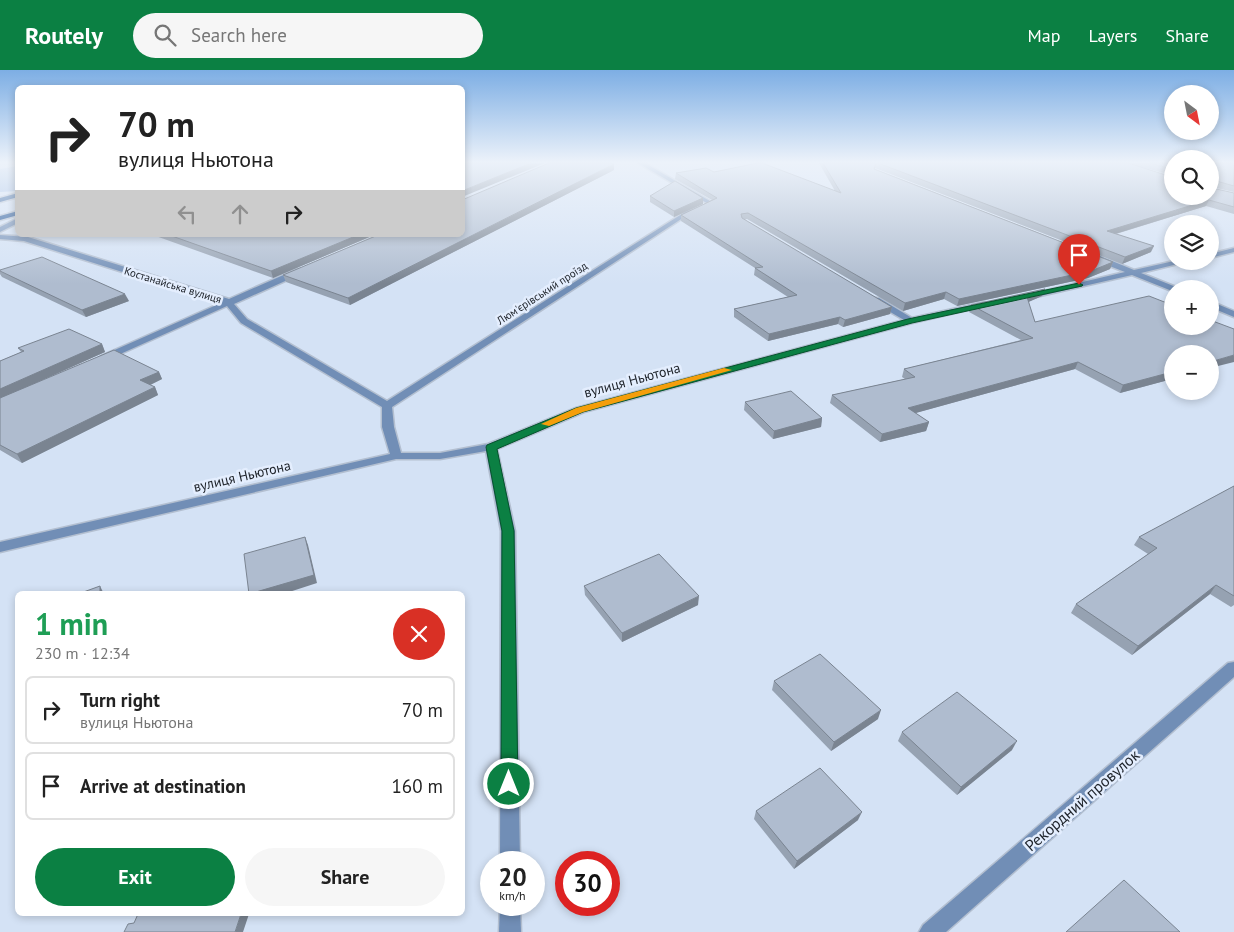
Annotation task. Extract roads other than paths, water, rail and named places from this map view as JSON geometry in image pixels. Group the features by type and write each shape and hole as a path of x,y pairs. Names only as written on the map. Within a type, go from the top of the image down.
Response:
{"main road":[{"path":"0,218 15,214"}],"street":[{"name":"Люм'єрівський проїзд","path":"387,406 686,214 712,204 711,203"},
{"path":"0,230 15,222"},
{"name":"Костанайська вулиця","path":"0,237 25,239 228,302 244,321 387,406"},
{"path":"1219,254 1234,250"},
{"path":"1089,255 1164,285"},
{"path":"1018,298 1164,266"},
{"path":"97,362 307,268"},
{"path":"869,296 911,321"},
{"name":"вулиця Ньютона","path":"0,547 396,456 440,456 491,447 580,410 911,321 999,302"},
{"path":"1219,308 1234,314"},
{"path":"387,406 388,427 396,456"},
{"path":"491,447 508,531 510,851"},
{"name":"Рекордний провулок","path":"930,932 1234,668"},
{"path":"510,916 510,932"}]}
